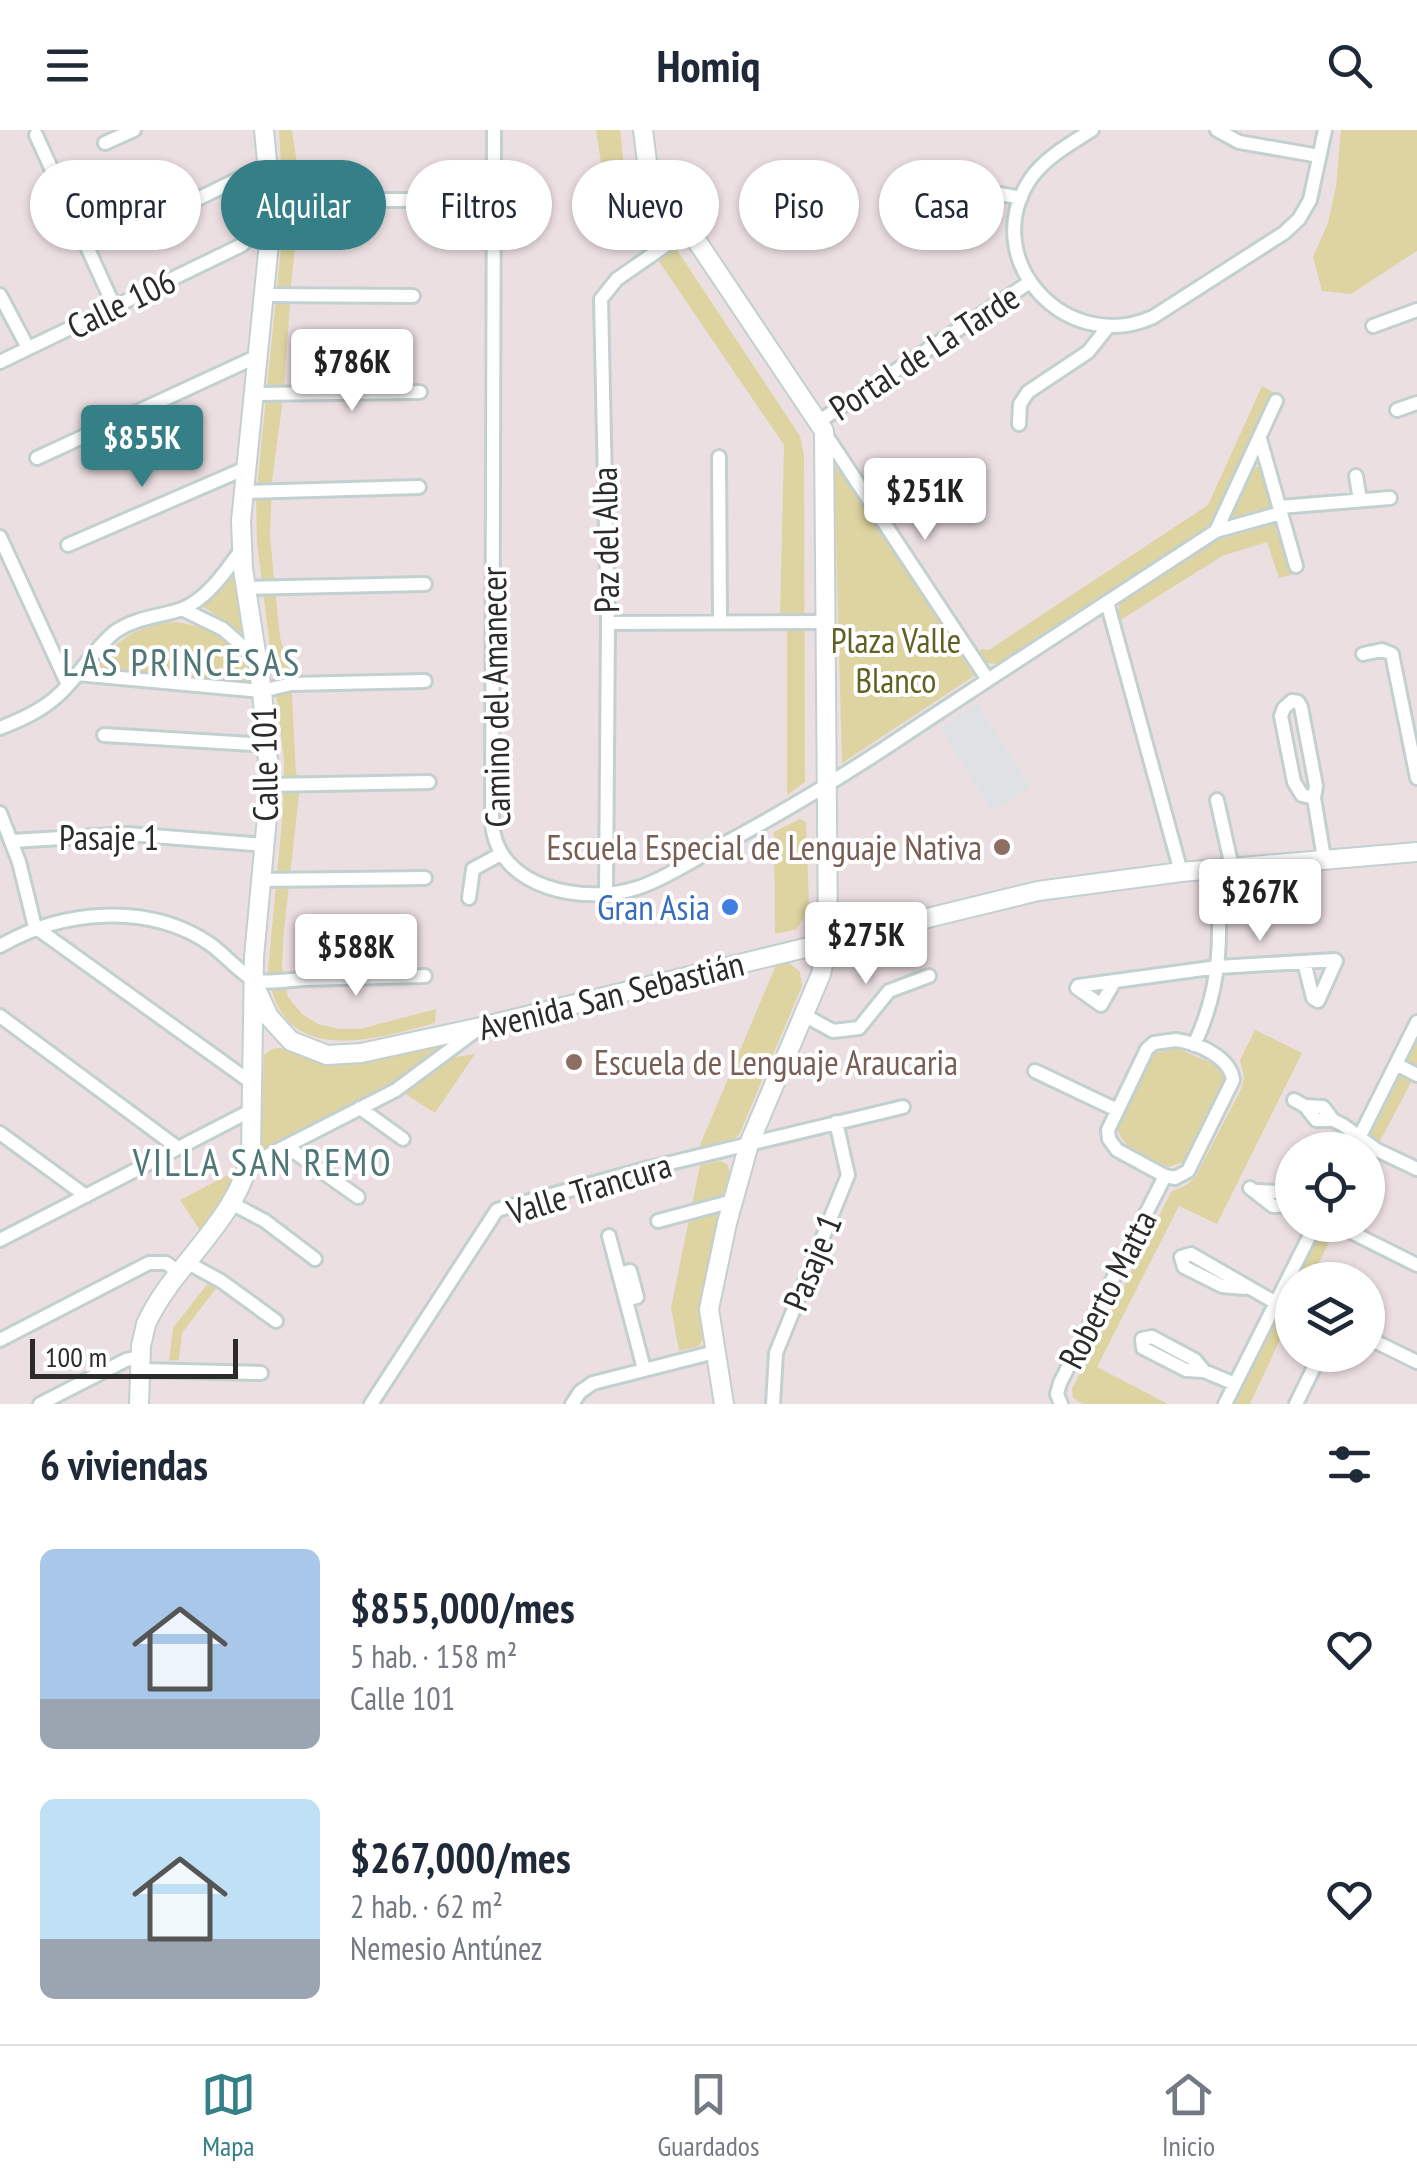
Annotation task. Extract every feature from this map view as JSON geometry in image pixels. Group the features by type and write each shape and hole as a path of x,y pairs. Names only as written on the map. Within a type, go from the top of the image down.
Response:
{"main road":[{"name":"Calle 101","path":"264,130 268,160"},
{"path":"643,130 648,160"},
{"name":"Calle 101","path":"249,1164 254,981 270,785 262,691 242,550 243,492 269,250"},
{"path":"702,250 821,427 826,622 828,943 824,968 749,1144 710,1300 724,1404"},
{"name":"Avenida San Sebastián","path":"286,1037 309,1050 336,1055 480,1027 1012,896 1180,872 1417,852"},
{"path":"253,1050 286,1037 269,1017 254,981"},
{"path":"139,1404 142,1335 151,1314 231,1203 249,1164"}],"street":[{"path":"105,143 134,130"},
{"name":"Camino del Amanecer","path":"494,130 492,822 500,854 516,870 541,884 606,894 656,880 827,787 1216,531 1280,510 1390,498"},
{"path":"1004,195 1021,198 1047,160 1092,130"},
{"path":"1217,130 1239,142 1319,156"},
{"path":"1019,424 1020,404 1028,392 1088,352 1108,327 1131,325 1152,317 1292,226 1310,200 1325,130"},
{"path":"36,135 114,306"},
{"name":"Portal de La Tarde","path":"1021,198 1016,240 1030,282 1046,301 1066,315 1108,327"},
{"name":"Calle 106","path":"0,362 232,250"},
{"path":"252,250 267,270"},
{"name":"Paz del Alba","path":"606,894 608,623 601,299 617,278 658,250"},
{"name":"Portal de La Tarde","path":"821,427 1030,282"},
{"path":"0,295 28,348"},
{"path":"264,295 413,296"},
{"path":"1373,326 1417,310"},
{"path":"37,458 258,356"},
{"path":"253,394 420,392"},
{"path":"1216,531 1276,401"},
{"path":"1396,410 1417,403"},
{"path":"821,427 988,680"},
{"path":"1260,438 1296,566"},
{"path":"719,458 720,622"},
{"path":"68,544 246,468"},
{"path":"1356,476 1360,500"},
{"path":"243,492 419,487"},
{"path":"0,537 73,680"},
{"path":"0,728 46,706 121,628 182,608 214,584 242,550"},
{"path":"246,588 424,584"},
{"path":"1107,602 1180,872"},
{"path":"182,608 223,629 258,660"},
{"path":"608,623 826,622"},
{"path":"1363,654 1382,650 1392,654 1417,778"},
{"path":"73,680 262,691 292,684 426,681"},
{"path":"1314,798 1302,795 1294,782 1281,716 1292,701 1301,707 1324,858"},
{"path":"104,735 268,745"},
{"path":"270,785 429,782"},
{"path":"1194,1045 1209,1008 1218,967 1224,868 1216,800"},
{"path":"0,813 12,841 35,928 252,1084"},
{"name":"Pasaje 1","path":"12,841 128,834 265,845"},
{"path":"469,898 473,869 500,854"},
{"path":"262,880 425,878"},
{"path":"0,946 35,928 99,917 145,918 168,923 211,944 254,981 425,976"},
{"path":"1114,982 1218,967 1304,962"},
{"path":"804,1014 833,1031 859,1028 889,991 929,976"},
{"path":"0,1016 178,1148"},
{"path":"1362,1132 1417,1022"},
{"path":"249,1164 396,1090 480,1027"},
{"path":"1176,1040 1194,1045 1225,1061 1233,1080 1188,1171 1175,1178 1118,1150 1111,1144 1108,1130 1149,1047 1176,1040"},
{"path":"1396,1064 1417,1075"},
{"path":"1035,1071 1117,1110"},
{"path":"1300,1103 1323,1107 1345,1132"},
{"name":"Valle Trancura","path":"371,1404 497,1210 902,1107"},
{"path":"360,1108 403,1139"},
{"path":"0,1240 252,1110"},
{"name":"Pasaje 1","path":"773,1404 776,1353 848,1176 836,1122"},
{"path":"0,1133 86,1196"},
{"path":"286,1146 358,1197"},
{"path":"1385,1154 1417,1170"},
{"name":"Roberto Matta","path":"1061,1404 1057,1394 1060,1383 1165,1176"},
{"path":"1254,1189 1275,1206"},
{"path":"658,1220 733,1200"},
{"path":"231,1203 265,1221 315,1258"},
{"path":"609,1236 619,1274 630,1272 637,1297 626,1300 644,1369"},
{"path":"1371,1242 1417,1265"},
{"path":"0,1340 149,1263 166,1262 221,1281 276,1321"},
{"path":"1245,1288 1275,1303"},
{"path":"1227,1403 1275,1305"},
{"path":"1385,1346 1417,1362"},
{"path":"572,1404 593,1383 715,1352"},
{"path":"40,1404 126,1360 262,1373"},
{"path":"1204,1371 1235,1384"},
{"path":"1302,1402 1313,1372"}],"shaded area":[{"path":"977,703 1030,787 992,811 940,728"}],"green space":[{"path":"279,130 292,130 296,160 281,160"},
{"path":"596,130 620,130 623,160 601,160"},
{"path":"1341,130 1417,130 1417,251 1351,294 1322,291 1313,257 1328,223 1336,187"},
{"path":"281,250 295,250 270,537 280,637 291,676 296,774 301,777 282,966 288,997 302,1014 318,1024 360,1029 436,1009 435,1023 383,1036 331,1040 308,1035 289,1022 275,1001 268,970 284,760 257,543 256,497"},
{"path":"651,250 677,250 800,436 804,456 805,782 787,795 787,629 780,616 784,445"},
{"path":"1262,386 1275,393 1216,525 1000,664 985,663 978,652 982,649 989,650 1208,505"},
{"name":"Plaza Valle Blanco","path":"841,466 974,676 842,763 834,467"},
{"path":"1262,467 1274,507 1224,523 1252,470"},
{"path":"1275,524 1280,526 1294,574 1279,578 1267,542 1222,556 1119,621 1119,605 1123,601 1218,540"},
{"path":"236,573 248,637 202,606"},
{"path":"175,622 202,628 225,640 242,659 253,685 94,673 109,652 128,636"},
{"path":"800,819 806,822 809,907 797,929 775,934 774,832"},
{"path":"788,962 800,972 802,986 739,1135 731,1142 698,1150 776,965"},
{"path":"1255,1030 1302,1053 1217,1224 1179,1206 1097,1367 1168,1404 1083,1404 1073,1398 1072,1389 1171,1192 1196,1176 1241,1089 1244,1078 1240,1060"},
{"path":"1417,1036 1417,1071 1385,1132 1369,1132"},
{"path":"459,1038 387,1086 261,1152 264,1055 271,1050 284,1048 320,1061 337,1061"},
{"path":"1176,1048 1214,1064 1225,1078 1186,1161 1169,1167 1129,1147 1117,1126 1152,1054"},
{"path":"475,1054 435,1113 404,1093 455,1057"},
{"path":"720,1161 727,1164 731,1175 700,1305 703,1340 699,1346 679,1351 671,1308 700,1165"},
{"path":"247,1165 203,1235 180,1200"},
{"path":"1313,1242 1329,1242 1319,1262 1303,1262"},
{"path":"212,1278 220,1283 182,1333 179,1360 169,1361 173,1328"},
{"path":"1275,1317 1275,1350 1250,1404 1232,1404"}],"place":[{"name":"Escuela Especial de Lenguaje Nativa","path":"1002,847"},
{"name":"Gran Asia","path":"730,907"},
{"name":"Escuela de Lenguaje Araucaria","path":"574,1062"}],"district":[{"name":"LAS PRINCESAS","path":"182,661"},
{"name":"VILLA SAN REMO","path":"263,1161"}]}
